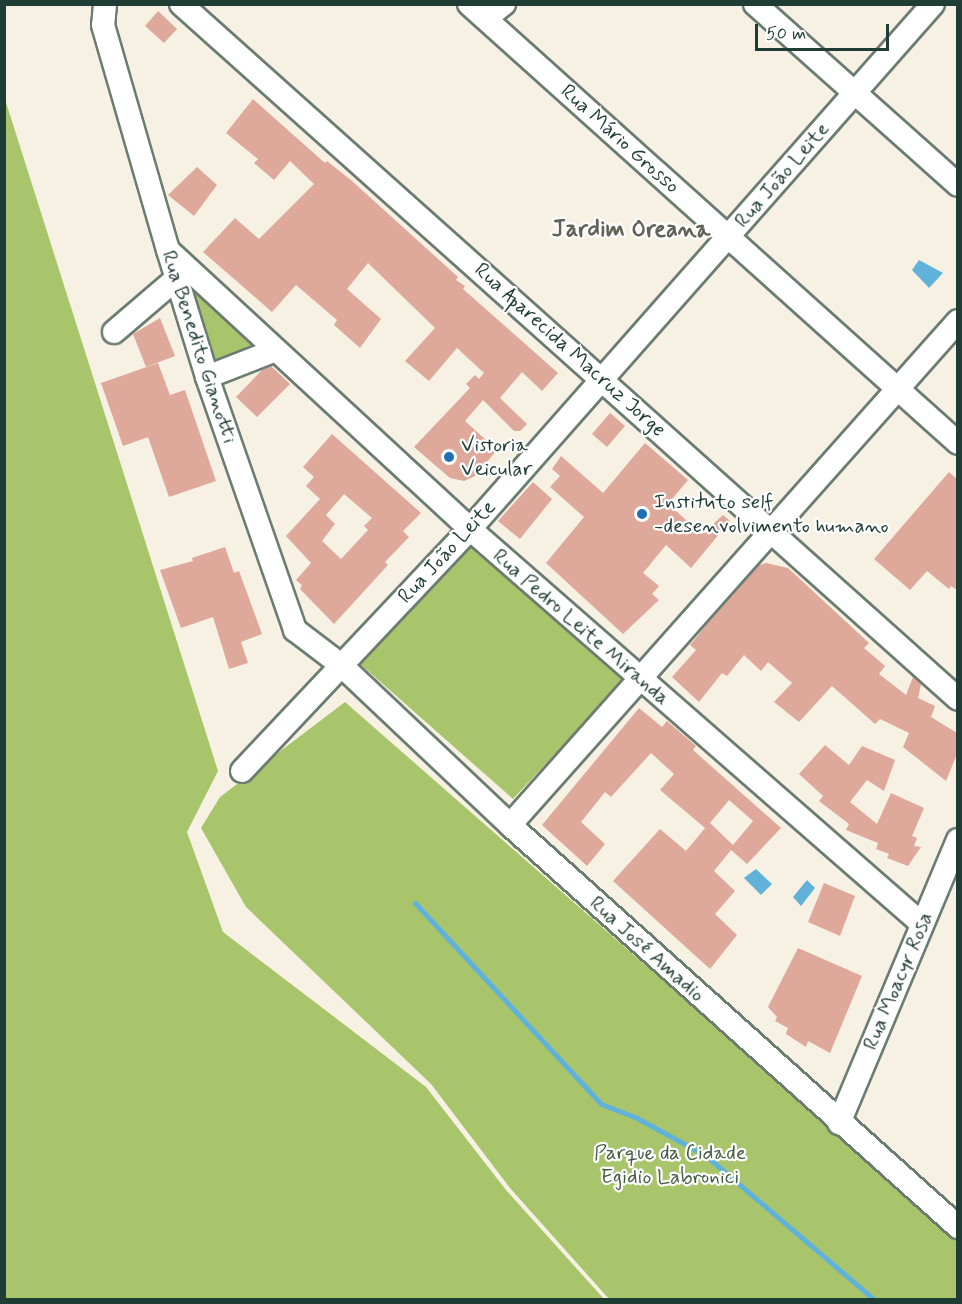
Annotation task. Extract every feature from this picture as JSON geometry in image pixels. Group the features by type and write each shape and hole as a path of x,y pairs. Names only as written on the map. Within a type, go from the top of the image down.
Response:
{"street":[{"name":"Rua Benedito Gianotti","path":"105,4 104,25 168,250 207,377 293,627 303,639 341,665"},
{"name":"Rua Aparecida Macruz Jorge","path":"181,4 603,379 957,699"},
{"path":"478,11 504,4"},
{"path":"755,4 957,184"},
{"name":"Rua João Leite","path":"242,771 470,529 933,4"},
{"name":"Rua Mário Grosso","path":"478,11 957,443"},
{"name":"Rua Pedro Leite Miranda","path":"168,250 470,529 922,924"},
{"path":"114,332 177,278"},
{"path":"510,825 957,321"},
{"path":"207,377 276,350"},
{"name":"Rua José Amadio","path":"341,665 510,825 957,1227"},
{"name":"Rua Moacyr Rosa","path":"839,1123 957,840"}],"green space":[{"path":"4,96 218,771 187,832 223,932 426,1087 506,1190 604,1299 5,1299"},
{"path":"183,272 265,347 212,368"},
{"path":"472,544 625,679 513,799 359,663"},
{"name":"Parque da Cidade Egidio Labronici","path":"345,702 957,1238 957,1299 609,1299 510,1188 431,1084 246,907 201,828 220,797"}],"water":[{"path":"919,260 943,273 929,288 912,270"},
{"path":"756,869 772,884 761,895 744,878"},
{"path":"807,880 815,888 801,906 793,897"}],"building":[{"path":"158,11 177,29 164,43 145,26"},
{"path":"253,99 325,163 327,161 352,181 458,277 456,280 465,286 463,289 558,373 542,391 522,372 500,398 527,424 520,431 514,431 483,400 465,421 497,450 475,476 464,481 450,478 414,447 470,388 466,384 475,375 479,379 484,373 457,348 429,381 405,361 435,328 368,263 347,289 381,319 360,348 334,325 337,320 296,285 272,312 203,252 235,218 259,239 314,184 290,161 274,180 254,163 258,159 226,133"},
{"path":"197,167 217,185 194,216 168,195"},
{"path":"160,318 175,356 146,367 133,334"},
{"path":"158,363 170,395 185,390 216,481 169,497 148,437 123,446 101,383"},
{"path":"271,366 290,384 257,417 236,397 262,370"},
{"path":"610,413 625,426 607,447 592,434"},
{"path":"332,434 421,513 403,531 409,537 385,562 388,565 334,624 300,589 302,585 296,580 311,563 286,536 320,499 306,486 314,477 303,467","holes":["344,494 372,518 364,526 368,530 341,559 322,541 335,524 326,515"]},
{"path":"645,443 688,480 668,504 702,534 723,515 730,521 691,568 666,545 643,573 659,586 652,594 659,600 623,634 546,563 584,517 550,487 560,476 552,469 561,456 603,493"},
{"path":"949,472 957,479 957,590 951,586 949,589 927,571 910,590 874,559"},
{"path":"533,482 552,499 520,539 498,521"},
{"path":"225,547 234,573 239,571 262,634 241,642 248,663 229,669 213,617 181,628 160,570 193,561 192,558"},
{"path":"766,563 788,568 869,643 864,648 885,666 879,674 906,695 913,677 921,684 918,698 935,706 931,717 957,733 957,754 946,781 903,747 909,733 880,719 875,724 832,686 799,722 774,702 792,683 768,662 761,671 744,655 727,676 722,673 699,702 672,677 696,650 690,645 708,623 759,565"},
{"path":"639,708 662,727 667,721 696,746 693,750 781,828 747,864 731,850 714,871 735,891 715,914 737,935 710,969 613,881 660,829 686,851 705,828 660,790 674,774 651,753 611,797 605,792 581,822 605,844 587,866 542,825","holes":["729,800 753,821 733,845 710,823"]},
{"path":"825,745 849,765 862,746 895,760 884,791 867,780 850,802 877,824 891,793 924,808 912,836 917,838 914,846 921,847 908,866 887,858 889,854 876,849 878,843 846,830 849,824 819,801 823,796 799,774"},
{"path":"824,883 855,896 840,936 808,922"},
{"path":"798,948 862,976 830,1053 808,1041 806,1047 786,1034 788,1028 775,1021 777,1017 768,1007"}],"waterway":[{"path":"415,903 601,1104 637,1118 705,1155 875,1300"}],"place":[{"name":"Vistoria Veicular","path":"449,457"},
{"name":"Instituto self -desenvolvimento humano","path":"642,514"}],"district":[{"name":"Jardim Oreana","path":"631,230"}]}
